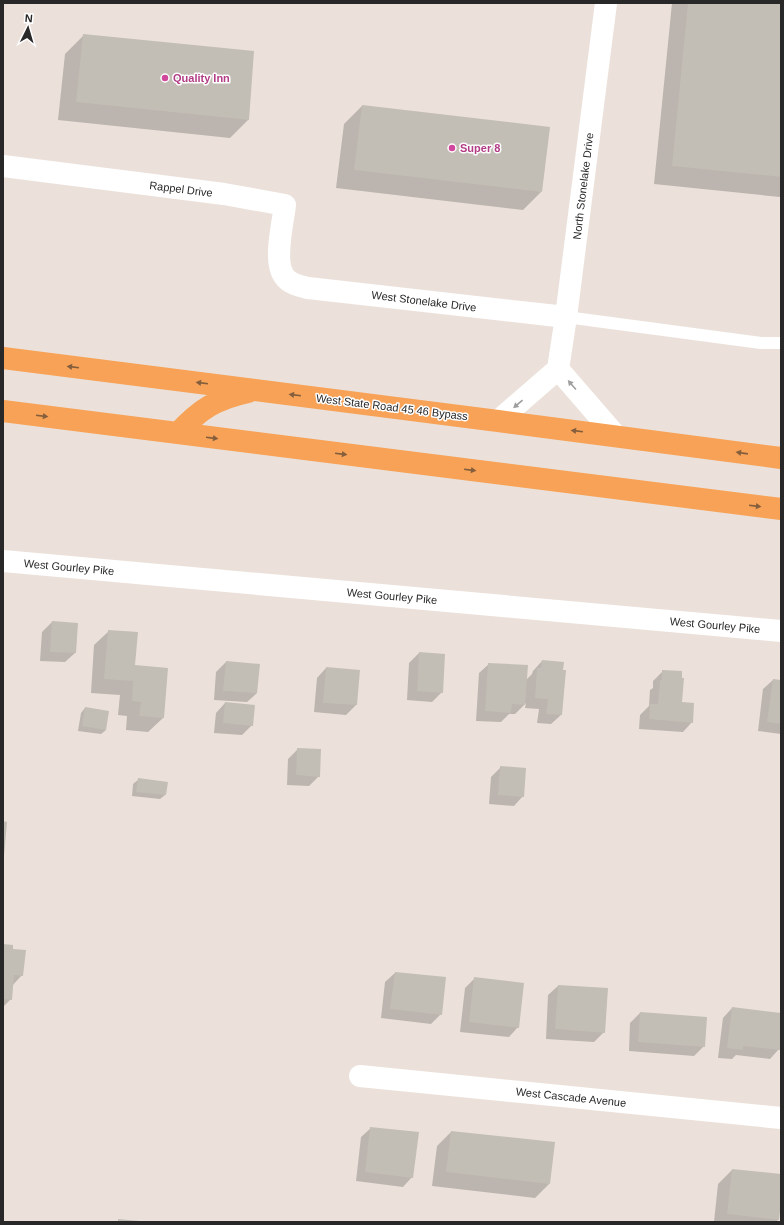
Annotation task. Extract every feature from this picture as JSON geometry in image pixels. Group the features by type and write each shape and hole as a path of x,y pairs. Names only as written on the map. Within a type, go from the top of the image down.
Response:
{"highway":[{"name":"West State Road 45 46 Bypass","path":"3,358 781,458"},
{"path":"178,433 208,406 229,397 255,390"},
{"path":"5,413 178,433 781,509"}],"street":[{"name":"North Stonelake Drive","path":"558,369 606,3"},
{"name":"Rappel Drive","path":"3,166 224,194 285,205 279,254 280,267 284,276"},
{"name":"West Stonelake Drive","path":"284,276 295,285 308,288 566,317"},
{"path":"498,421 558,369 616,436"},
{"name":"West Gourley Pike","path":"3,561 781,631"},
{"name":"West Cascade Avenue","path":"360,1076 781,1118"}],"lane":[{"path":"566,317 761,343 781,343"}],"building":[{"path":"688,3 781,3 781,177 672,166"},
{"name":"Quality Inn","path":"83,34 254,51 249,120 76,102"},
{"name":"Super 8","path":"362,105 550,127 542,192 354,170"},
{"path":"52,621 78,623 76,653 50,652"},
{"path":"108,630 138,632 135,665 168,668 164,718 139,716 141,702 132,701 133,681 104,679"},
{"path":"419,652 445,654 443,693 417,691"},
{"path":"542,660 564,662 563,670 566,670 562,715 546,714 548,699 535,698 537,668 541,668"},
{"path":"226,661 260,664 257,693 223,691"},
{"path":"488,663 528,665 525,705 512,704 511,713 485,711"},
{"path":"326,667 360,670 357,705 323,703"},
{"path":"662,670 682,671 682,678 684,678 682,702 694,703 693,723 649,719 650,704 658,704"},
{"path":"773,679 781,680 781,724 767,722"},
{"path":"225,702 255,705 253,726 223,723"},
{"path":"85,707 109,711 106,730 82,726"},
{"path":"297,748 321,749 320,777 296,775"},
{"path":"500,766 526,768 524,797 498,795"},
{"path":"138,778 168,782 166,795 136,792"},
{"path":"3,821 7,822 4,856 3,856"},
{"path":"3,944 13,945 13,949 26,950 23,976 14,975 12,1000 3,999"},
{"path":"395,972 446,977 442,1015 390,1009"},
{"path":"474,977 524,983 519,1028 469,1022"},
{"path":"558,985 608,988 605,1033 555,1029"},
{"path":"732,1007 781,1013 780,1050 743,1046 743,1050 727,1048"},
{"path":"640,1012 707,1017 705,1047 638,1042"},
{"path":"370,1127 419,1132 413,1178 365,1172"},
{"path":"451,1131 555,1142 550,1184 446,1172"},
{"path":"732,1169 781,1174 781,1203 779,1220 727,1214"},
{"path":"118,1219 140,1221 140,1222 118,1222"}],"place":[{"name":"Quality Inn","path":"165,78"},
{"name":"Super 8","path":"452,148"}]}
